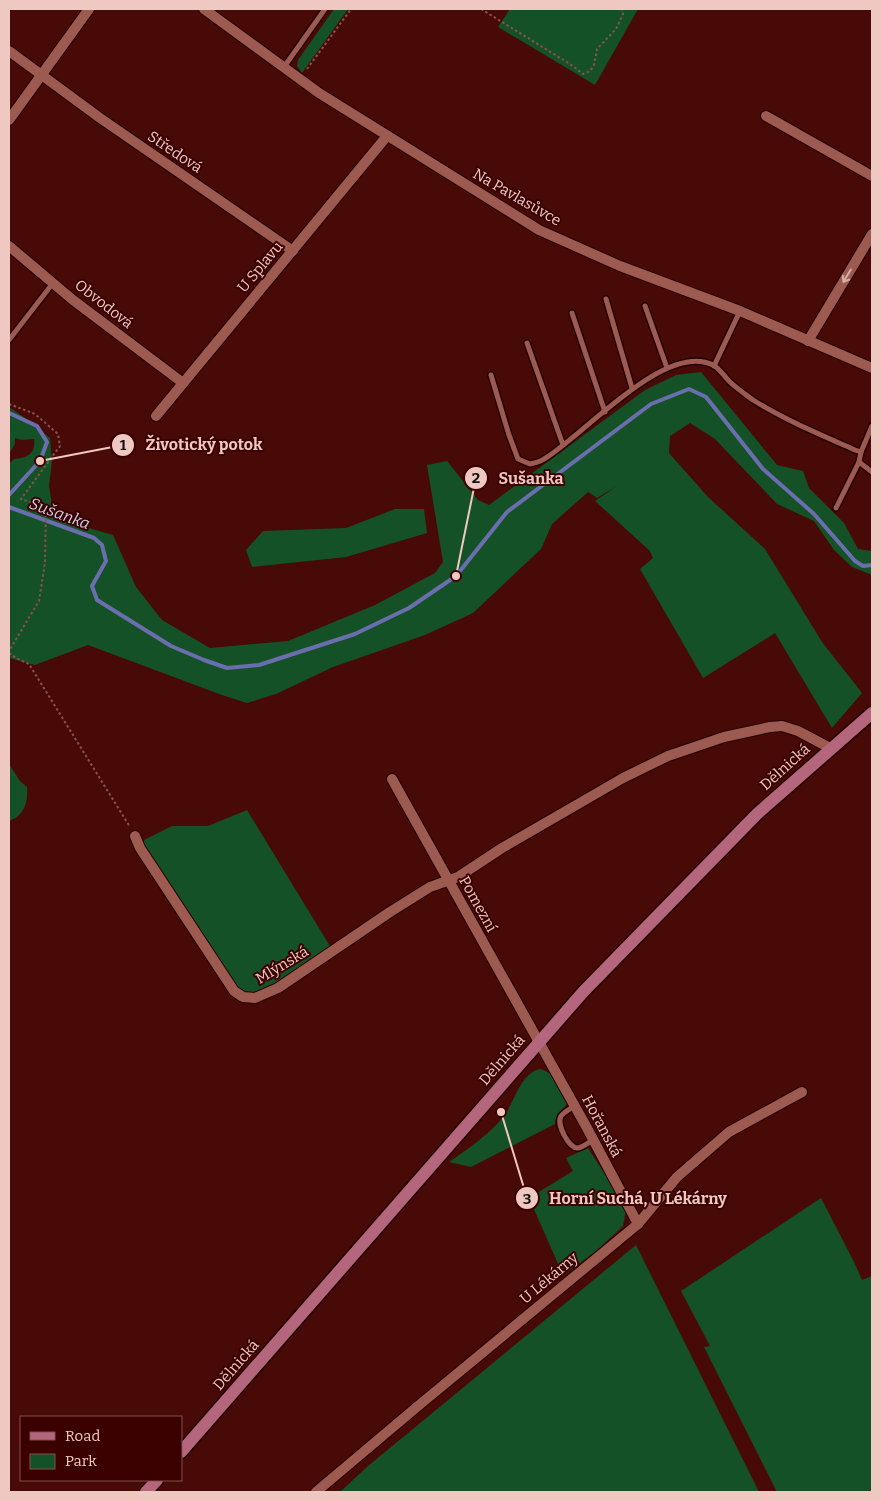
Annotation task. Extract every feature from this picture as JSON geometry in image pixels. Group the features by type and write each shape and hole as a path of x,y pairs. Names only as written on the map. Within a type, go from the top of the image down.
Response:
{"main road":[{"name":"Dělnická","path":"182,1451 584,991 757,814 872,713"},
{"path":"146,1492 156,1481"}],"street":[{"path":"9,120 89,9"},
{"name":"Na Pavlasůvce","path":"204,9 319,93 539,230 620,266 740,311 872,368"},
{"name":"Středová","path":"9,51 137,144 293,251"},
{"path":"766,116 872,176"},
{"name":"U Splavu","path":"156,416 387,136"},
{"path":"808,340 872,234"},
{"name":"Obvodová","path":"9,246 53,283 183,383"},
{"name":"Mlýnská","path":"135,836 140,848 227,982 234,991 243,997 255,998 278,988 390,912 430,888 448,881 623,778 668,756 724,737 782,726 798,731 830,748"},
{"name":"Pomezní","path":"392,779 539,1043"},
{"name":"Hořanská","path":"539,1043 638,1224"},
{"name":"U Lékárny","path":"316,1492 638,1224 678,1178 729,1132 802,1092"}],"lane":[{"path":"283,67 326,9"},
{"path":"9,340 53,283"},
{"path":"606,299 632,388"},
{"path":"645,306 667,368"},
{"path":"714,366 740,311"},
{"path":"572,314 605,412"},
{"path":"527,343 563,445"},
{"path":"491,374 518,459 530,464 543,460 605,412 632,388 667,368 687,362 702,362 714,366 730,382 753,400 816,433 861,452"},
{"path":"836,508 859,462 861,452 872,426"},
{"path":"859,462 872,472"},
{"path":"575,1106 562,1115 559,1122 560,1126 571,1146 580,1148 593,1140"}],"path":[{"path":"300,80 351,9"},
{"path":"481,9 583,74 590,71 594,66 598,48 616,29 623,14 622,9"},
{"path":"9,404 35,414 58,434 60,446 21,499 46,507 45,563 39,601 9,652 16,658 29,664 135,836"}],"green space":[{"path":"334,9 348,9 302,73 297,66 298,60"},
{"path":"510,9 638,9 595,85 498,27"},
{"path":"701,372 777,465 803,471 809,488 844,523 858,549 872,551 872,575 852,567 834,550 814,521 777,504 715,439 690,423 670,436 669,453 708,497 765,549 822,642 862,693 832,728 775,633 703,678 640,569 653,558 650,551 595,501 617,486 597,498 588,492 552,524 541,549 473,613 425,635 333,667 276,694 247,703 88,645 35,665 9,658 9,464 14,459 23,458 32,452 34,439 22,440 15,438 15,444 9,454 9,407 50,438 52,461 49,486 54,518 113,535 136,587 162,620 210,648 288,641 375,605 435,573 443,562 427,465 447,461 478,500 489,505 645,390 676,375"},
{"path":"395,509 424,509 427,533 346,557 252,567 246,550 263,531 346,528"},
{"path":"9,764 20,781 27,787 27,793 26,803 22,812 9,821"},
{"path":"247,810 333,951 278,988 243,997 143,852 144,840 172,826 208,826"},
{"path":"541,1069 551,1074 567,1104 556,1118 555,1124 471,1167 449,1162 480,1140 501,1120 524,1080 534,1071"},
{"path":"588,1148 626,1211 623,1226 595,1252 563,1275 529,1198 573,1171 566,1158"},
{"path":"821,1198 862,1280 872,1276 872,1492 777,1492 704,1347 710,1346 681,1291"},
{"path":"636,1245 759,1492 340,1492 368,1466"}],"waterway":[{"name":"Sušanka","path":"9,507 94,538 102,545 106,561 92,586 97,600 171,646 204,660 227,668 259,665 355,634 409,608 456,576 507,512 651,404 689,389 706,397 763,469 814,514 855,561 863,566 872,565"},
{"path":"9,413 37,426 47,442 40,461 9,495"}],"place":[{"name":"Životický potok","path":"40,461"},
{"name":"Sušanka","path":"456,576"},
{"name":"Horní Suchá, U Lékárny","path":"501,1112"}]}
